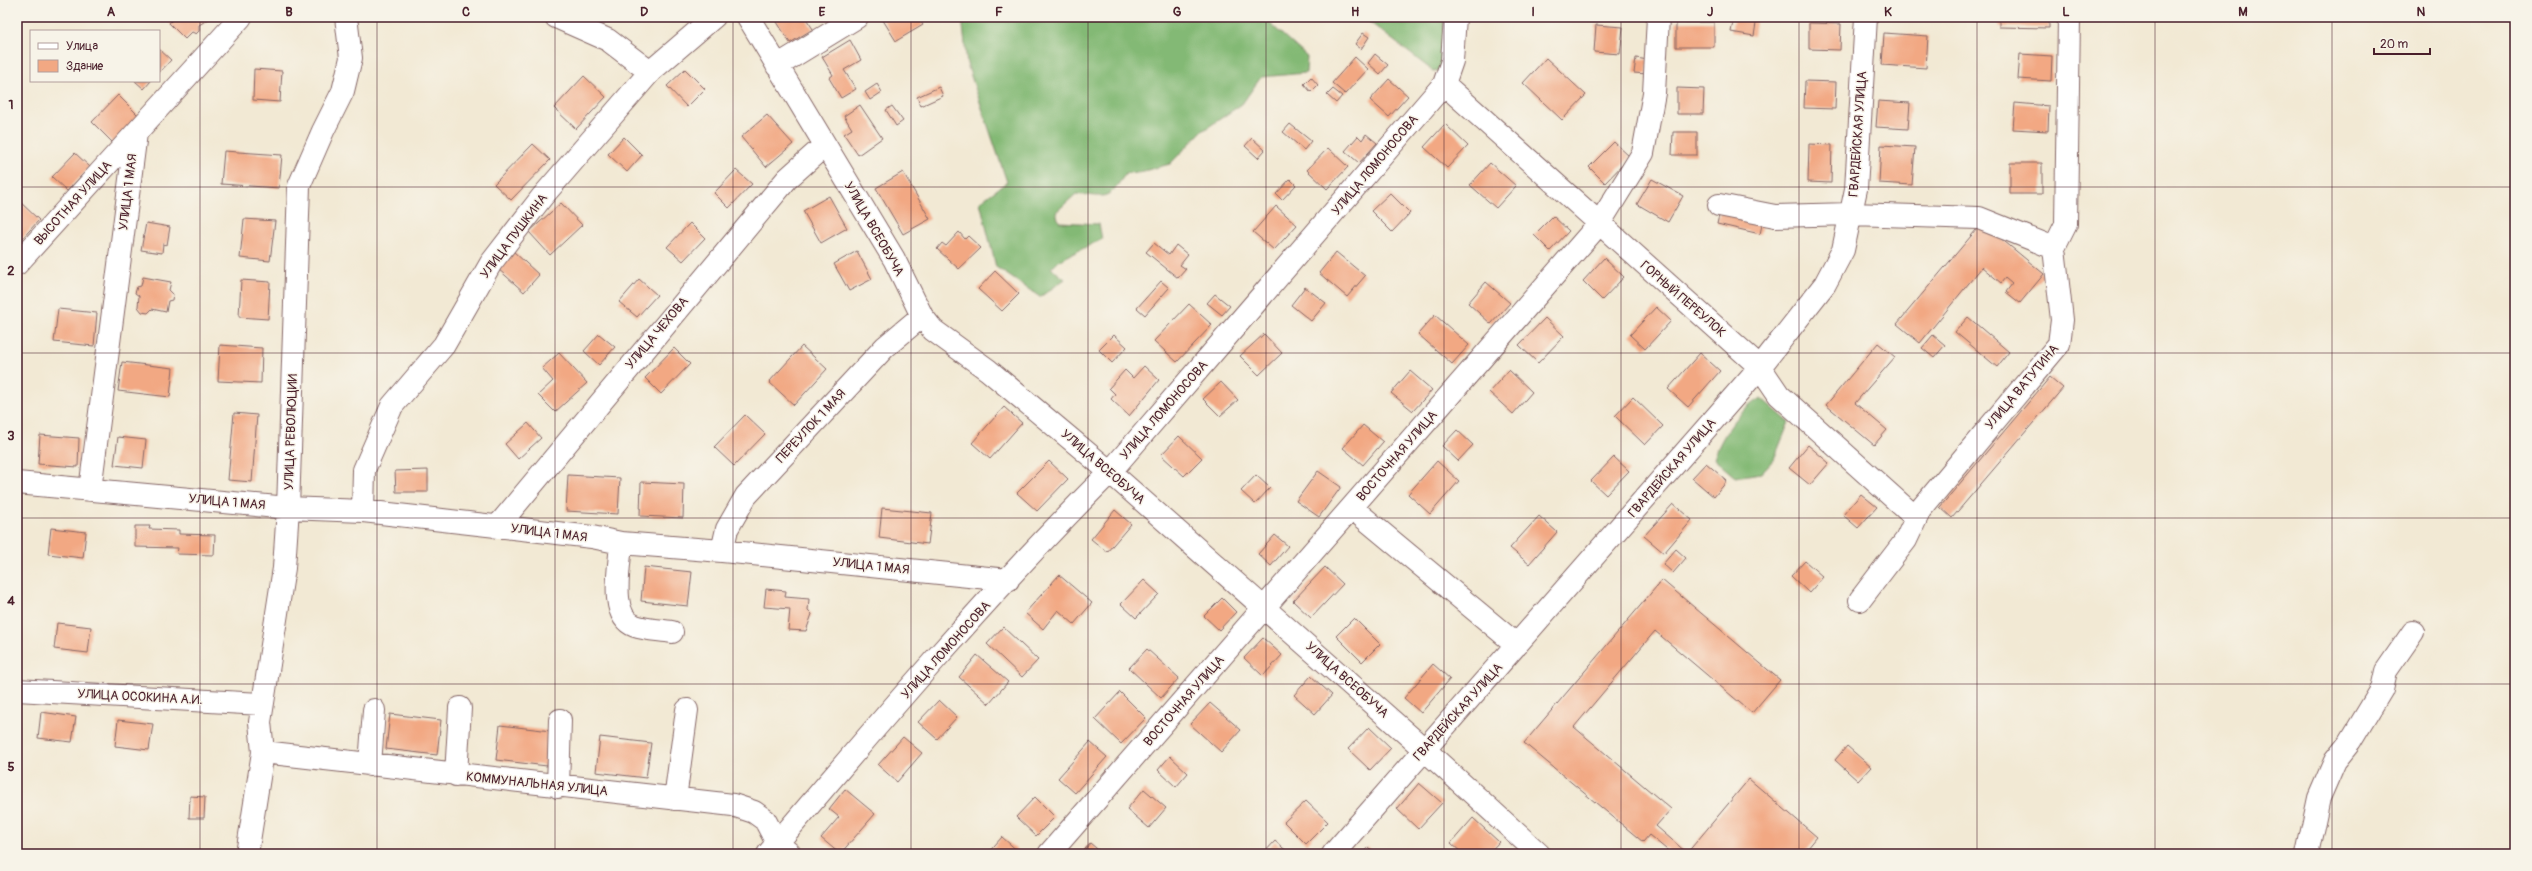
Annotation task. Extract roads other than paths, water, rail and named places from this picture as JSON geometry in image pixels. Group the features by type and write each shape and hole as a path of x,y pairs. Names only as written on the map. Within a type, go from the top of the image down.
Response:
{"street":[{"name":"ВЫСОТНАЯ УЛИЦА","path":"17,264 241,17"},
{"name":"УЛИЦА РЕВОЛЮЦИИ","path":"247,854 262,752 260,722 262,704 284,568 288,508 299,186 323,131 343,91 351,58 346,17"},
{"path":"556,17 608,40 650,72"},
{"name":"УЛИЦА ПУШКИНА","path":"363,511 364,470 392,406 444,344 491,263 542,197 650,72 714,17"},
{"name":"УЛИЦА ВСЕОБУЧА","path":"748,17 894,259 922,316 932,330 988,370 1110,472 1266,608 1539,854"},
{"path":"777,66 857,17"},
{"name":"УЛИЦА ЛОМОНОСОВА","path":"778,850 1008,580 1051,531 1110,472 1444,84 1452,61 1454,17"},
{"name":"ВОСТОЧНАЯ УЛИЦА","path":"1049,854 1266,608 1599,224 1643,153 1654,93 1658,17"},
{"name":"ГВАРДЕЙСКАЯ УЛИЦА","path":"1333,854 1517,646 1760,367 1825,284 1843,250 1856,190 1866,17"},
{"path":"1719,205 1775,216 1850,214 1979,218 2054,248 2066,224 2069,17"},
{"name":"ГОРНЫЙ ПЕРЕУЛОК","path":"1444,84 1760,367 1779,395 1916,518"},
{"name":"УЛИЦА 1 МАЯ","path":"90,490 136,133"},
{"name":"УЛИЦА ЧЕХОВА","path":"497,526 787,179 825,145"},
{"name":"УЛИЦА ВАТУТИНА","path":"1860,600 1906,540 1920,510 2060,344 2062,320 2054,248"},
{"name":"ПЕРЕУЛОК 1 МАЯ","path":"722,551 727,529 746,496 885,347 922,316"},
{"name":"УЛИЦА 1 МАЯ","path":"17,483 288,508 363,511 592,537 621,543 722,551 1008,580"},
{"path":"1352,508 1517,646"},
{"path":"621,543 617,604 621,615 634,626 672,632"},
{"path":"2307,854 2319,798 2335,761 2350,742 2378,696 2382,689 2386,671 2413,632"},
{"name":"УЛИЦА ОСОКИНА А.И.","path":"17,690 262,704"},
{"path":"456,775 460,708"},
{"path":"370,765 374,710"},
{"path":"675,799 687,710"},
{"path":"558,787 560,720"},
{"name":"КОММУНАЛЬНАЯ УЛИЦА","path":"262,752 558,787 733,805 754,812 765,820 778,850"}]}
